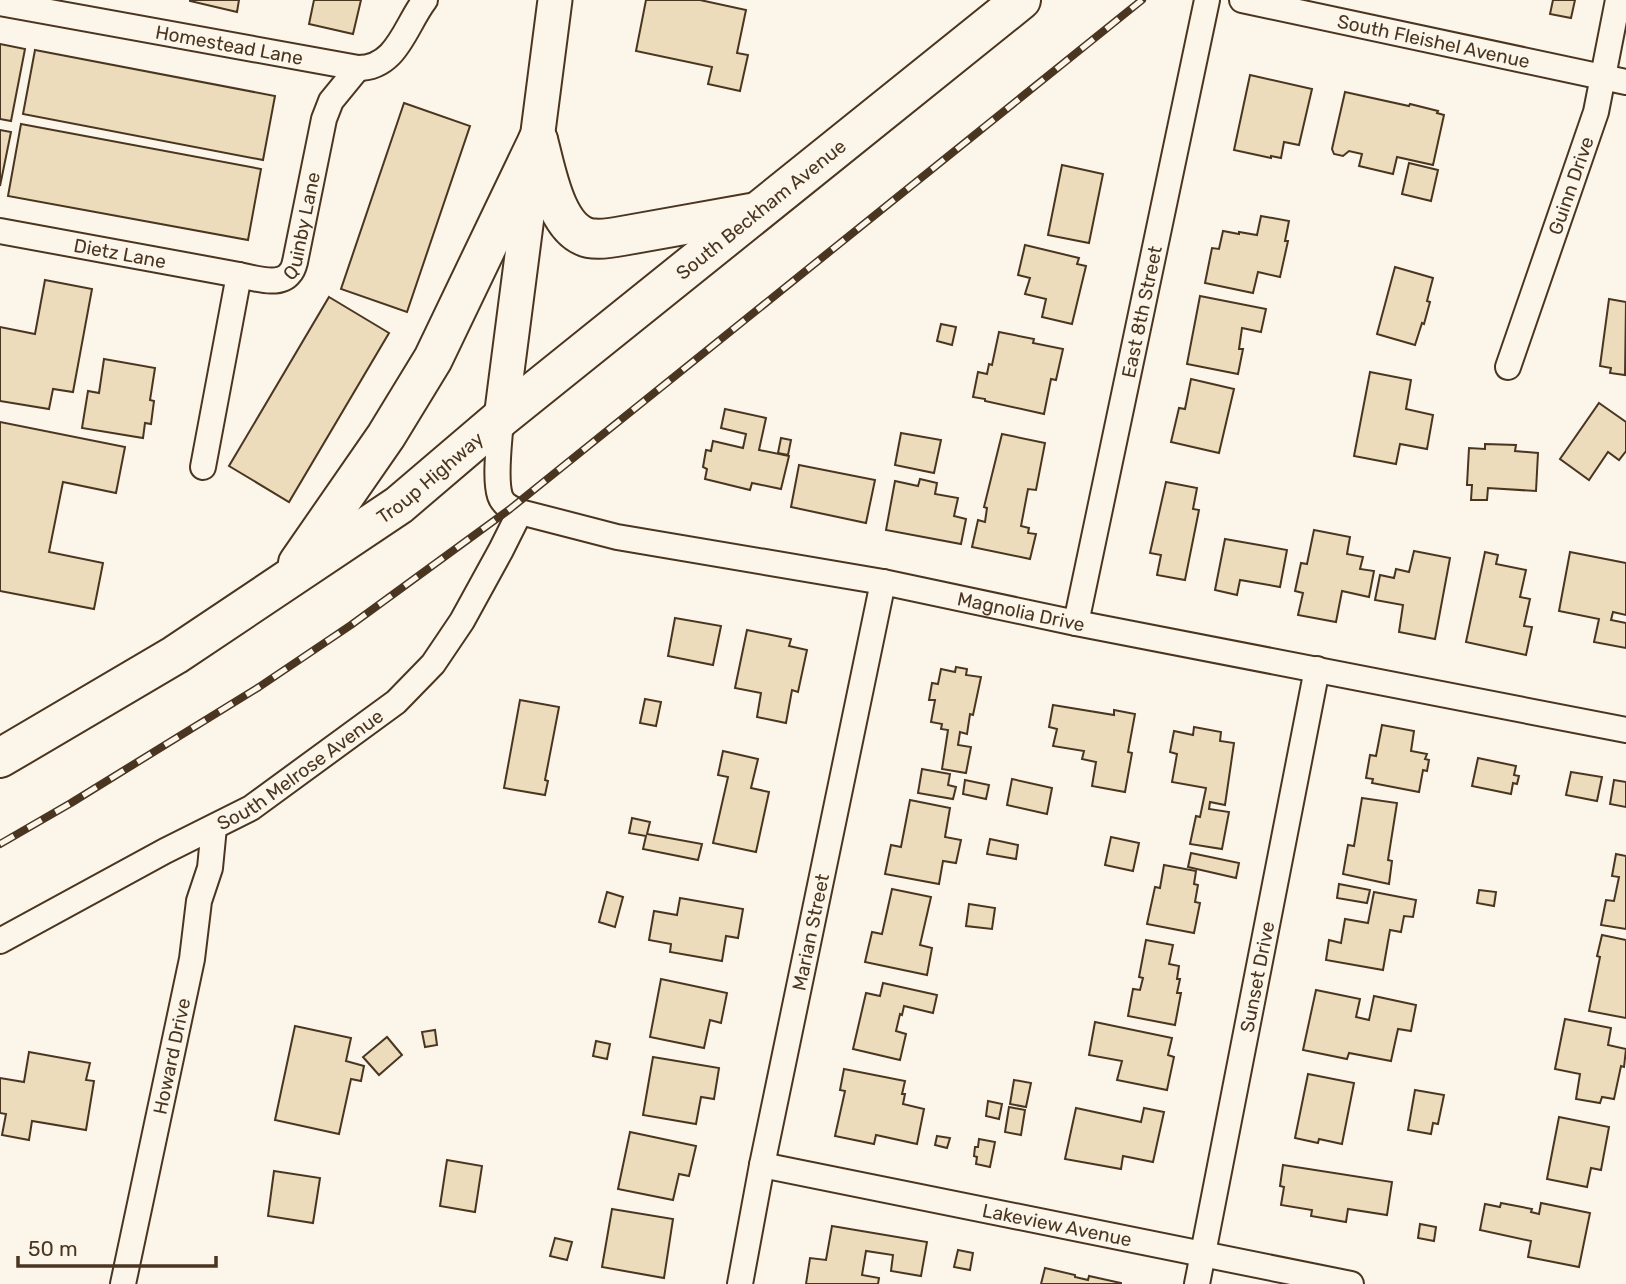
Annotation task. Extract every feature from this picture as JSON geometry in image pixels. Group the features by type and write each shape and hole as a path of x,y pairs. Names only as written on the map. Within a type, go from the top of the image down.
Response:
{"main road":[{"name":"Troup Highway","path":"0,758 175,654 398,505 501,418 555,0"},
{"name":"South Beckham Avenue","path":"501,418 1021,0"},
{"path":"538,140 558,208 575,231 588,238 604,239 757,212"},
{"path":"285,580 386,436 428,369 538,140"}],"street":[{"path":"358,68 368,68 382,62 393,53 425,0"},
{"name":"East 8th Street","path":"1076,623 1207,0"},
{"name":"South Fleishel Avenue","path":"1242,0 1615,80"},
{"name":"Guinn Drive","path":"1508,367 1596,112 1615,80 1618,0"},
{"name":"Homestead Lane","path":"0,3 358,68"},
{"name":"Quinby Lane","path":"239,275 274,281 290,274 295,262 324,119 331,101 358,68"},
{"name":"Dietz Lane","path":"0,232 239,275"},
{"path":"203,467 239,275"},
{"path":"501,418 498,474 500,497 510,509 520,512"},
{"name":"Magnolia Drive","path":"520,512 617,537 883,582 1076,623 1626,730"},
{"name":"South Melrose Avenue","path":"0,941 164,850 251,808 396,702 433,664 462,621 520,512"},
{"name":"Marian Street","path":"740,1284 762,1165 883,582"},
{"name":"Sunset Drive","path":"1197,1284 1317,669"},
{"name":"Howard Drive","path":"123,1284 192,959 200,901 210,868 214,827"},
{"name":"Lakeview Avenue","path":"762,1165 1351,1284"}],"building":[{"path":"190,0 239,0 237,12"},
{"path":"314,0 361,0 353,34 309,24"},
{"path":"646,0 700,0 746,10 737,53 748,55 740,91 708,84 712,67 636,51"},
{"path":"1553,0 1575,0 1571,18 1550,14"},
{"path":"0,44 25,49 11,121 0,119"},
{"path":"35,50 275,96 263,160 23,114"},
{"path":"1250,75 1312,89 1299,145 1284,142 1281,158 1234,150"},
{"path":"1345,92 1409,106 1410,104 1444,115 1433,165 1397,157 1393,174 1359,166 1362,154 1349,151 1343,156 1334,154 1332,149"},
{"path":"404,103 470,126 407,312 341,289"},
{"path":"21,124 261,169 248,240 8,196"},
{"path":"0,130 11,132 0,186"},
{"path":"1409,163 1438,170 1431,201 1402,194"},
{"path":"1062,165 1103,174 1089,243 1048,235"},
{"path":"1261,216 1289,221 1285,241 1288,241 1280,277 1258,272 1253,293 1205,283 1212,248 1219,249 1223,231 1257,235"},
{"path":"1025,245 1079,258 1077,264 1086,266 1072,324 1042,317 1046,299 1025,294 1030,278 1018,275"},
{"path":"1395,267 1433,278 1427,301 1430,302 1415,345 1377,334"},
{"path":"45,280 92,289 73,392 53,389 49,409 0,401 0,327 35,334"},
{"path":"1200,296 1266,309 1261,332 1242,328 1239,349 1243,349 1238,374 1187,364"},
{"path":"329,297 389,333 289,502 229,466"},
{"path":"1609,299 1626,302 1625,375 1610,373 1611,368 1600,366"},
{"path":"941,324 956,327 952,345 937,341"},
{"path":"999,332 1034,339 1033,343 1063,349 1056,380 1051,379 1044,414 973,397 978,372 987,374 989,364 992,365"},
{"path":"104,359 155,368 150,400 154,401 151,424 145,423 143,438 82,428 88,391 99,393"},
{"path":"1370,372 1411,380 1406,409 1433,415 1427,449 1400,444 1396,464 1354,456"},
{"path":"1191,379 1234,389 1219,453 1171,442 1179,408 1185,409"},
{"path":"1599,403 1626,422 1626,451 1619,460 1608,452 1589,480 1560,459"},
{"path":"725,409 766,418 759,450 789,456 781,489 752,483 750,490 705,479 707,469 703,467 706,450 711,451 713,441 743,448 746,434 721,428"},
{"path":"0,422 125,447 116,493 63,482 49,552 103,563 94,609 0,591"},
{"path":"901,433 941,440 934,473 895,465"},
{"path":"1002,434 1045,443 1036,490 1028,489 1021,526 1029,528 1028,533 1036,534 1030,559 972,547 978,520 985,522 987,508 984,507"},
{"path":"781,438 791,440 788,455 778,453"},
{"path":"1485,444 1516,445 1515,451 1538,453 1536,491 1488,488 1487,500 1471,500 1472,485 1467,485 1469,448 1485,449"},
{"path":"799,465 875,480 866,523 791,507"},
{"path":"920,479 937,483 935,494 958,498 954,516 966,519 961,544 886,530 895,481 918,486"},
{"path":"1166,482 1197,488 1193,509 1199,510 1185,580 1157,575 1161,555 1150,553"},
{"path":"1314,530 1350,537 1347,554 1363,557 1360,569 1374,571 1369,597 1342,591 1336,622 1298,615 1303,593 1295,591 1301,563 1307,564"},
{"path":"1225,539 1287,550 1280,587 1240,580 1237,595 1215,590"},
{"path":"1414,551 1450,558 1435,639 1399,632 1403,605 1375,600 1380,575 1394,578 1396,569 1409,572"},
{"path":"1485,552 1498,555 1496,564 1526,570 1520,597 1530,599 1524,626 1532,627 1526,655 1466,642"},
{"path":"1570,552 1626,563 1626,615 1613,612 1611,620 1626,623 1626,648 1594,642 1599,619 1559,611"},
{"path":"675,618 721,626 713,665 668,656"},
{"path":"747,630 791,639 789,646 807,650 798,692 792,690 786,723 757,717 761,693 735,688"},
{"path":"956,667 967,669 966,675 981,677 967,734 960,732 958,745 971,747 966,773 942,769 948,730 941,729 942,724 931,722 935,700 929,700 932,683 938,684 941,669 955,672"},
{"path":"645,699 661,702 656,726 640,723"},
{"path":"520,700 559,707 545,780 548,781 545,795 504,788"},
{"path":"1053,705 1114,715 1114,710 1135,714 1128,752 1132,753 1125,792 1092,786 1096,762 1082,759 1084,751 1053,746 1057,729 1049,727"},
{"path":"1382,725 1414,731 1411,751 1427,754 1427,771 1423,770 1419,792 1372,783 1373,779 1366,778 1370,755 1376,756"},
{"path":"1194,727 1221,732 1220,741 1234,743 1225,805 1210,802 1209,809 1229,812 1222,849 1190,844 1196,816 1200,817 1206,788 1172,782 1177,754 1170,752 1174,731 1193,735"},
{"path":"723,751 758,759 751,788 769,792 756,852 713,843 728,777 718,775"},
{"path":"1478,758 1516,766 1514,775 1519,776 1517,784 1513,783 1511,794 1472,786"},
{"path":"922,769 950,774 948,785 956,787 953,799 918,793"},
{"path":"1571,772 1602,777 1597,801 1566,795"},
{"path":"1012,779 1052,788 1047,814 1007,805"},
{"path":"965,780 989,785 986,799 963,794"},
{"path":"1614,780 1626,782 1626,807 1610,804"},
{"path":"1362,798 1397,803 1388,860 1392,861 1389,884 1343,874 1348,845 1354,846"},
{"path":"910,800 950,808 945,837 961,840 956,863 943,861 939,884 885,874 891,845 901,847"},
{"path":"632,818 650,822 647,834 702,844 698,860 643,849 646,836 629,833"},
{"path":"1111,837 1139,843 1133,871 1105,865"},
{"path":"990,839 1018,845 1016,859 987,854"},
{"path":"1191,853 1239,863 1236,878 1188,867"},
{"path":"1616,854 1626,856 1626,929 1601,925 1606,900 1614,901 1619,877 1612,876"},
{"path":"1164,865 1196,871 1194,884 1198,885 1195,902 1200,903 1194,933 1147,924 1155,887 1160,888"},
{"path":"1339,884 1370,890 1367,903 1337,898"},
{"path":"892,889 931,897 920,945 932,948 927,975 865,962 872,932 882,934"},
{"path":"1479,890 1496,892 1494,906 1477,903"},
{"path":"607,892 623,897 615,927 599,922"},
{"path":"1374,892 1416,900 1413,917 1404,916 1401,932 1390,930 1383,970 1326,960 1329,940 1341,943 1345,919 1368,923"},
{"path":"680,898 743,909 738,938 726,936 722,961 670,952 671,944 649,940 654,911 677,915"},
{"path":"969,904 995,908 992,929 966,926"},
{"path":"1602,935 1626,940 1626,1018 1589,1011"},
{"path":"1146,940 1173,945 1169,964 1179,966 1177,993 1181,993 1175,1025 1128,1016 1133,989 1140,990 1143,978 1139,977"},
{"path":"661,979 727,993 721,1023 710,1020 704,1048 650,1037"},
{"path":"883,983 937,995 933,1013 904,1006 896,1031 906,1034 900,1060 853,1049 866,993 880,996"},
{"path":"1316,990 1360,999 1356,1017 1369,1020 1374,996 1416,1005 1411,1031 1398,1029 1391,1061 1349,1053 1347,1059 1303,1050"},
{"path":"1565,1019 1611,1028 1608,1045 1626,1049 1624,1067 1621,1066 1614,1099 1602,1097 1600,1103 1576,1099 1580,1074 1555,1069"},
{"path":"1095,1022 1172,1038 1168,1055 1174,1057 1167,1090 1117,1080 1122,1061 1089,1055"},
{"path":"295,1026 351,1038 346,1061 364,1066 361,1081 351,1079 339,1134 275,1120"},
{"path":"435,1030 437,1045 425,1047 422,1032"},
{"path":"387,1037 402,1055 379,1075 363,1057"},
{"path":"596,1041 610,1044 607,1059 593,1056"},
{"path":"29,1052 90,1063 86,1080 94,1081 86,1130 32,1121 29,1140 2,1135 6,1114 0,1113 0,1078 24,1082"},
{"path":"653,1057 719,1068 714,1099 701,1097 696,1124 643,1115"},
{"path":"844,1069 905,1081 903,1104 924,1109 917,1144 876,1135 874,1144 835,1136 845,1091 840,1090"},
{"path":"1308,1074 1354,1083 1342,1144 1295,1138"},
{"path":"1014,1080 1031,1083 1026,1107 1010,1104"},
{"path":"1415,1090 1444,1095 1438,1124 1433,1123 1431,1134 1408,1130"},
{"path":"988,1101 1002,1104 999,1119 986,1116"},
{"path":"1009,1107 1025,1110 1021,1135 1005,1132"},
{"path":"1076,1108 1141,1122 1144,1108 1164,1112 1153,1162 1123,1156 1121,1169 1065,1159"},
{"path":"1559,1117 1609,1127 1601,1170 1591,1168 1587,1187 1547,1179"},
{"path":"630,1132 696,1146 689,1176 679,1174 673,1200 618,1189"},
{"path":"937,1136 950,1138 947,1148 935,1145"},
{"path":"979,1139 995,1142 990,1167 976,1164 975,1147 978,1147"},
{"path":"447,1160 482,1166 475,1212 440,1206"},
{"path":"1283,1165 1392,1182 1387,1215 1348,1209 1346,1222 1311,1216 1312,1210 1281,1205"},
{"path":"274,1171 320,1178 313,1223 268,1216"},
{"path":"1501,1203 1532,1209 1531,1212 1539,1214 1541,1203 1590,1213 1579,1267 1528,1257 1531,1241 1480,1230 1485,1204 1500,1207"},
{"path":"612,1209 673,1219 664,1278 602,1267"},
{"path":"1420,1224 1436,1227 1434,1241 1418,1238"},
{"path":"832,1226 927,1242 921,1276 891,1271 893,1255 866,1251 862,1275 879,1278 878,1284 806,1284 810,1258 826,1260"},
{"path":"555,1238 572,1242 567,1260 550,1256"},
{"path":"958,1250 973,1253 970,1270 954,1267"},
{"path":"1045,1268 1088,1280 1089,1276 1121,1284 1041,1284"}],"railway":[{"path":"0,844 259,687 351,625 510,509 1142,0"}]}
